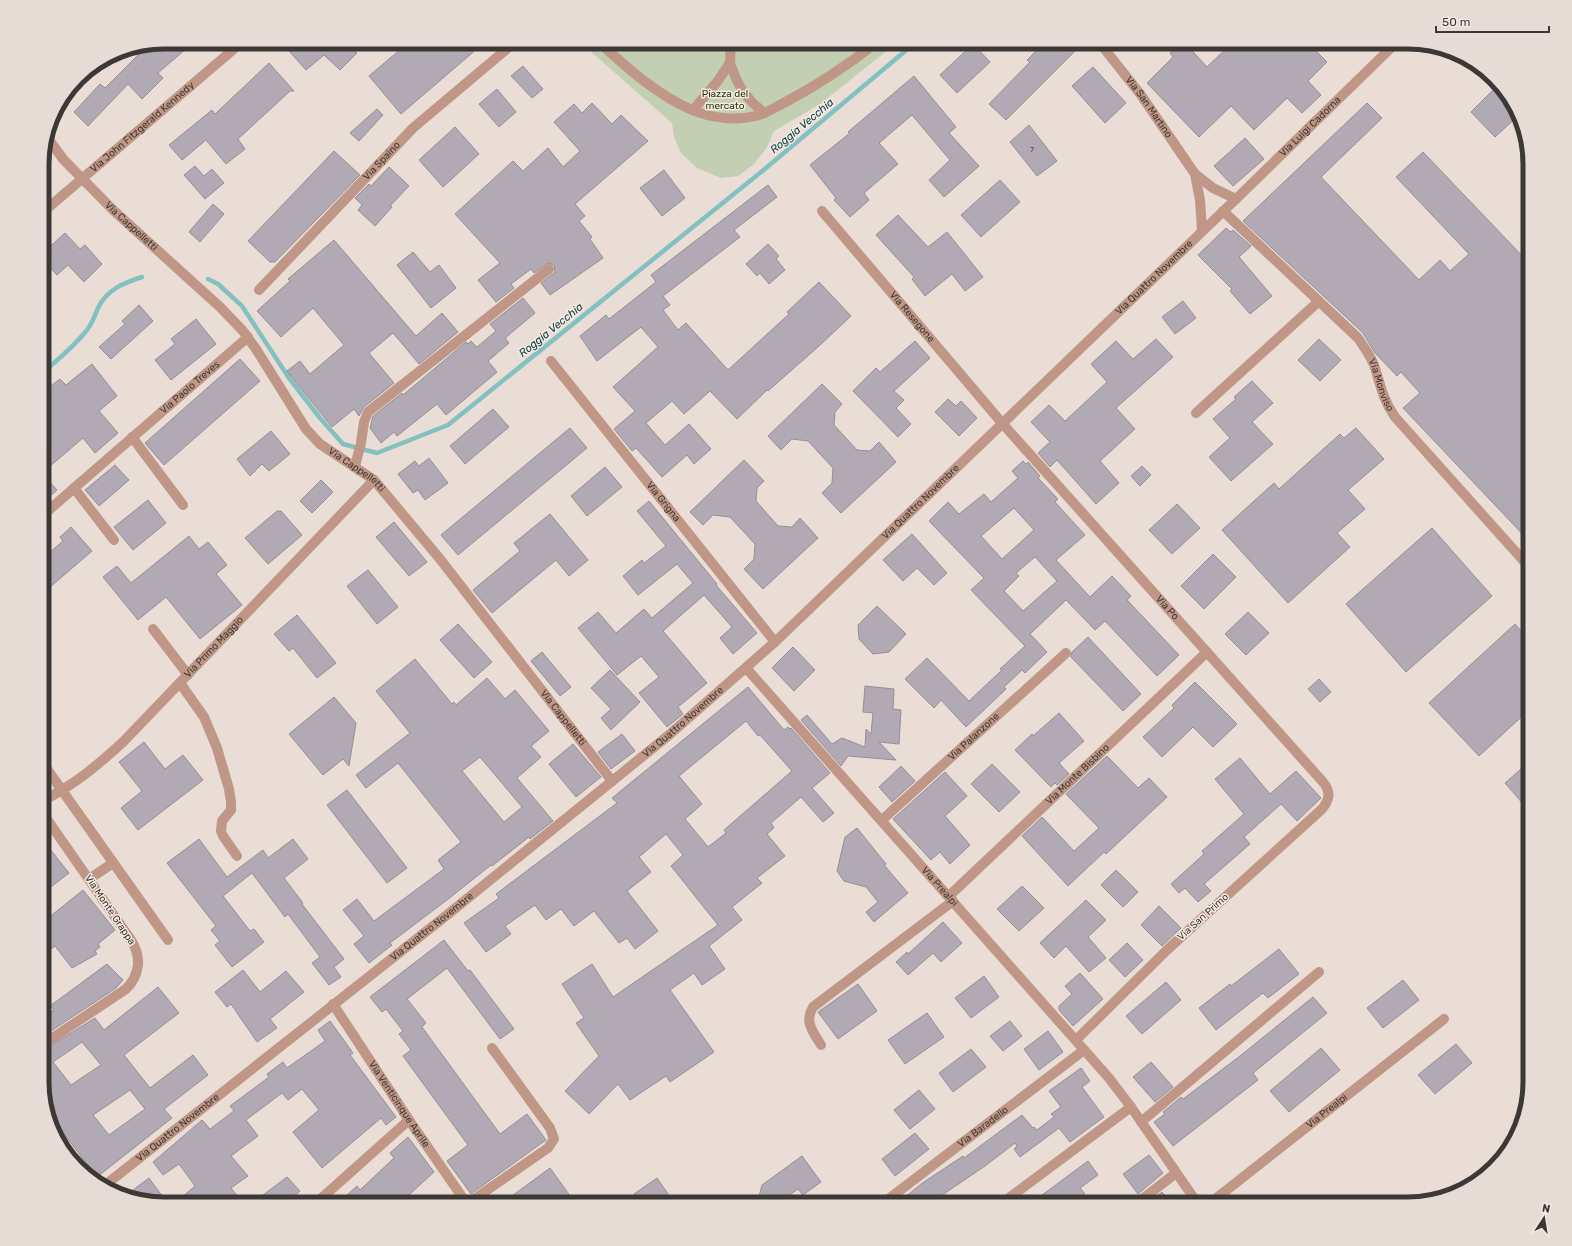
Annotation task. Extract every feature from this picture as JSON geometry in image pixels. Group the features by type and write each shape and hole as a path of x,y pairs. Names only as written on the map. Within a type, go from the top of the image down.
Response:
{"street":[{"name":"Via John Fitzgerald Kennedy","path":"49,207 234,49"},
{"name":"Via Spaino","path":"259,290 413,128 507,49"},
{"path":"608,49 655,88 693,110 710,115 736,118 755,116 765,113 818,83 866,49"},
{"path":"730,49 730,63 734,76 741,90 749,100 765,113"},
{"name":"Via San Martino","path":"1105,49 1145,100 1195,174"},
{"name":"Via Luigi Cadorna","path":"1222,211 1390,49"},
{"path":"693,110 717,82 730,63"},
{"name":"Via Cappelletti","path":"51,143 63,159 82,179 138,234 223,311 248,336 309,433 320,444 374,480 440,559 612,781"},
{"path":"1195,174 1213,188 1236,199"},
{"path":"1195,174 1201,208 1202,230"},
{"name":"Via Resegone","path":"822,211 1002,423"},
{"name":"Via Quattro Novembre","path":"108,1183 447,915 669,735 746,668 775,642 1222,211"},
{"name":"Via Monviso","path":"1222,211 1349,329 1366,349 1374,365 1383,398 1395,417 1523,560"},
{"path":"355,466 365,418 371,409 549,269"},
{"path":"1196,413 1319,301"},
{"name":"Via Paolo Treves","path":"49,510 248,336"},
{"name":"Via Grigna","path":"551,361 775,642"},
{"name":"Via Po","path":"1002,423 1323,782 1329,791 1329,795"},
{"path":"132,437 183,505"},
{"name":"Via Primo Maggio","path":"49,798 63,791 91,771 112,752 188,675 374,480"},
{"path":"74,488 114,540"},
{"path":"153,629 188,675"},
{"name":"Via Monte Bisbino","path":"820,1045 809,1026 809,1016 813,1007 951,898 1207,652"},
{"name":"Via Palanzone","path":"882,820 1066,653"},
{"name":"Via Prealpi","path":"746,668 1109,1078 1131,1107 1193,1197"},
{"path":"180,683 207,723 217,748 230,789 231,802 231,810 222,821 221,831 237,856"},
{"path":"49,772 168,940"},
{"name":"Via San Primo","path":"1076,1040 1168,949 1322,809 1328,801 1329,795"},
{"name":"Via Monte Grappa","path":"49,822 134,944 138,957 137,973 130,985 121,993 49,1040"},
{"path":"89,879 113,863"},
{"path":"1141,1122 1319,972"},
{"name":"Via Venticinque Aprile","path":"333,1004 409,1120 462,1197"},
{"name":"Via Prealpi","path":"1219,1197 1444,1020"},
{"path":"477,1197 548,1148 554,1139 550,1128 492,1048"},
{"name":"Via Baradello","path":"892,1197 1084,1050"},
{"path":"1010,1197 1131,1107"},
{"path":"323,1197 409,1120"},
{"path":"1145,1197 1176,1173"}],"green space":[{"name":"Piazza del mercato","path":"588,49 889,49 820,104 774,131 766,149 753,165 738,176 721,178 697,168 681,153 674,137 672,123"}],"building":[{"path":"156,49 186,49 158,73 163,78 142,99 128,84 88,126 74,112 100,84 105,88 142,51"},
{"path":"287,49 353,49 357,53 340,70 324,55 306,70"},
{"path":"401,49 477,49 401,114 369,76"},
{"path":"968,49 978,49 990,62 957,93 940,75"},
{"path":"1038,49 1077,49 1006,120 989,104 1030,62 1027,60"},
{"path":"1174,49 1190,49 1207,67 1226,49 1314,49 1327,62 1308,81 1321,95 1302,113 1287,98 1254,130 1231,106 1199,137 1147,83 1173,57 1170,53"},
{"path":"269,63 294,91 290,91 238,139 245,149 226,164 206,140 182,160 169,145 212,110 215,114"},
{"path":"523,66 543,89 532,98 511,76"},
{"path":"1093,67 1126,103 1105,123 1072,86"},
{"path":"914,76 956,127 949,133 979,166 944,197 929,180 950,160 912,115 879,143 898,164 864,193 869,200 850,217 834,200 836,198 810,165 850,133 848,132"},
{"path":"497,89 516,112 499,127 479,104"},
{"path":"1494,89 1508,106 1514,120 1495,137 1471,112"},
{"path":"592,103 612,124 621,115 648,141 575,204 585,216 579,221 592,237 590,239 603,258 550,295 541,283 555,272 554,265 548,263 534,273 531,269 511,284 514,288 496,302 478,280 500,263 455,214 513,161 523,171 548,148 563,167 580,151 554,122 574,104 582,113"},
{"path":"1367,103 1382,118 1321,177 1419,280 1440,260 1450,271 1469,254 1396,177 1423,152 1523,257 1523,535 1403,408 1420,393 1401,372 1397,376 1375,353 1363,333 1243,221"},
{"path":"377,109 383,115 359,141 350,133"},
{"path":"1029,125 1057,161 1037,176 1010,142"},
{"path":"455,127 479,154 443,187 419,160"},
{"path":"1245,138 1264,159 1233,186 1214,166"},
{"path":"334,151 360,175 275,262 270,262 248,241"},
{"path":"195,166 204,176 212,169 224,183 205,199 184,175"},
{"path":"389,167 409,186 390,206 392,207 375,226 358,210 362,205 355,198 369,184 371,186"},
{"path":"664,170 685,198 662,216 640,188"},
{"path":"1000,180 1020,202 981,237 961,215"},
{"path":"768,185 777,197 734,230 740,237 663,296 670,305 663,310 678,330 686,323 728,370 789,314 787,312 819,282 851,316 768,391 767,390 737,419 710,391 684,414 672,401 646,423 665,445 689,424 711,449 694,464 687,455 662,477 636,448 632,451 614,429 635,411 613,387 658,347 641,327 597,361 580,336 606,315 609,319 656,282 651,275"},
{"path":"213,204 224,214 200,242 189,232"},
{"path":"898,215 928,247 947,232 983,277 965,291 952,274 925,296 912,279 914,277 876,235"},
{"path":"1226,228 1231,232 1233,230 1251,246 1239,257 1272,296 1250,314 1230,291 1232,289 1198,255"},
{"path":"65,233 80,249 85,245 102,264 84,282 68,265 57,275 49,266 49,248"},
{"path":"334,240 416,336 442,313 458,332 419,364 393,333 369,353 394,383 364,407 359,416 354,409 332,427 287,371 300,361 310,374 344,345 313,308 281,337 257,311 290,281 288,279"},
{"path":"768,244 779,256 776,259 785,270 769,284 760,273 757,276 746,264"},
{"path":"413,252 430,272 439,265 456,288 431,308 397,265"},
{"path":"523,298 535,313 505,338 509,343 488,361 497,372 446,415 437,404 397,436 394,432 381,443 370,428 373,416 402,393 403,395 466,342 468,344 471,341 477,347 496,331 490,324"},
{"path":"1183,301 1196,318 1175,334 1162,317"},
{"path":"139,305 153,321 111,359 99,347 125,324 122,321"},
{"path":"196,319 216,344 171,380 155,360 175,344 171,339"},
{"path":"1156,339 1173,357 1116,408 1135,429 1100,461 1119,483 1096,504 1057,460 1050,467 1038,453 1050,442 1031,422 1049,405 1065,421 1107,382 1091,364 1116,341 1133,359"},
{"path":"1319,339 1341,360 1320,381 1298,360"},
{"path":"915,341 930,358 894,391 904,400 896,408 911,424 898,437 853,391 876,368 880,372"},
{"path":"240,359 260,381 164,465 145,443"},
{"path":"92,364 117,396 99,411 118,433 95,453 83,438 49,467 49,388 60,379 66,385"},
{"path":"1252,381 1273,403 1252,422 1273,444 1231,481 1209,457 1230,438 1213,419 1236,399 1234,397"},
{"path":"822,384 842,404 835,412 834,425 857,450 870,451 879,442 896,462 841,513 822,493 832,483 833,468 808,441 792,439 781,450 768,436"},
{"path":"948,399 956,406 961,401 977,418 959,436 935,412"},
{"path":"493,409 509,427 465,464 450,446"},
{"path":"570,428 587,448 458,555 441,535"},
{"path":"1356,428 1384,459 1348,490 1365,509 1337,533 1350,547 1288,603 1222,530 1274,483 1279,489 1340,434 1344,438"},
{"path":"271,431 290,454 269,471 262,464 250,476 237,459"},
{"path":"429,458 448,483 425,500 418,490 413,493 398,474 415,461 419,466"},
{"path":"744,460 764,481 757,488 756,501 778,526 792,527 800,518 818,538 763,589 744,569 754,559 755,544 730,517 713,515 703,525 690,512"},
{"path":"1023,461 1026,464 1028,462 1040,476 1038,478 1058,499 1055,502 1085,535 1056,560 1090,597 1112,576 1131,596 1127,600 1179,655 1157,676 1105,621 1095,630 1066,600 1030,634 1047,652 1025,673 1022,670 1004,687 1006,689 966,727 941,700 934,708 905,679 927,658 969,701 1025,646 971,590 984,578 929,521 948,502 959,514 984,494 991,502 1018,478 1012,471","holes":["1014,508 1034,530 1002,559 981,536","1035,557 1057,581 1023,611 1004,591 1019,576 1016,573"]},
{"path":"115,465 129,480 99,506 85,490"},
{"path":"1142,466 1151,475 1140,486 1131,476"},
{"path":"605,467 622,487 587,516 571,496"},
{"path":"321,480 333,492 312,513 300,501"},
{"path":"49,481 57,490 49,497"},
{"path":"148,500 166,523 133,550 114,527"},
{"path":"649,501 717,584 716,585 757,633 733,654 720,638 732,627 704,595 663,631 707,683 678,707 683,714 667,727 639,693 659,677 641,656 617,675 578,628 598,612 616,633 644,609 652,618 693,583 677,564 638,595 623,576 642,560 644,563 666,546 637,511"},
{"path":"1177,504 1200,528 1172,554 1149,530"},
{"path":"277,511 281,511 302,535 268,564 245,538"},
{"path":"550,514 588,560 569,576 556,560 492,613 473,590 520,551 514,543"},
{"path":"394,522 427,562 409,576 376,537"},
{"path":"71,527 92,551 49,588 49,553 63,541 60,537"},
{"path":"1432,528 1492,596 1406,672 1346,604"},
{"path":"912,534 947,573 934,585 917,568 903,581 883,560"},
{"path":"189,536 199,549 208,542 227,565 216,574 242,605 200,639 166,597 138,620 103,577 117,566 131,583"},
{"path":"1213,554 1236,577 1204,609 1181,586"},
{"path":"368,570 398,607 377,624 347,586"},
{"path":"877,606 906,634 889,652 873,654 859,639 858,625"},
{"path":"1248,612 1269,633 1246,655 1225,634"},
{"path":"297,615 336,663 317,678 293,648 289,651 274,634"},
{"path":"458,624 492,662 474,678 440,640"},
{"path":"1515,624 1523,633 1523,715 1479,756 1429,703"},
{"path":"1088,637 1141,694 1123,711 1071,657 1072,652"},
{"path":"793,647 815,670 794,691 772,668"},
{"path":"542,652 571,687 560,696 531,661"},
{"path":"415,659 452,704 454,702 456,705 487,678 505,699 515,690 549,731 531,746 541,757 517,778 553,821 530,839 529,837 492,866 491,865 390,943 392,945 369,963 354,944 364,936 343,910 357,899 374,921 444,869 438,860 461,842 398,763 366,788 356,775 410,733 376,691","holes":["480,757 522,807 504,822 462,771"]},
{"path":"610,670 640,702 611,730 601,718 611,709 591,688"},
{"path":"1319,679 1331,692 1320,702 1308,689"},
{"path":"1195,682 1237,724 1213,747 1193,727 1162,757 1143,737 1174,708 1172,705"},
{"path":"865,686 894,689 893,709 901,710 899,744 879,742 896,760 848,756 841,766 801,720 807,715 832,744 842,738 865,747 866,729 871,734 873,713 863,712"},
{"path":"748,687 784,730 788,727 790,729 791,728 830,773 812,788 834,813 823,822 801,797 771,823 774,828 767,834 785,856 757,878 762,883 732,907 742,920 709,946 725,969 702,985 694,973 670,990 714,1052 670,1082 666,1076 630,1100 618,1084 589,1114 565,1091 599,1056 576,1023 584,1018 562,984 592,964 613,997 718,925 671,866 683,855 666,834 639,857 651,872 627,891 658,931 635,949 627,938 619,943 594,911 574,926 561,909 546,920 535,905 505,926 511,934 486,952 464,923 499,898 496,894 617,803 612,798","holes":["746,721 758,736 760,735 792,771 724,830 726,833 708,847 685,819 702,804 679,776"]},
{"path":"334,697 356,723 349,766 343,759 323,775 289,734"},
{"path":"1059,713 1084,741 1059,763 1069,774 1057,785 1055,783 1051,787 1015,750 1032,734 1033,736"},
{"path":"622,734 635,751 611,769 598,752"},
{"path":"144,742 165,769 183,755 203,780 138,830 121,808 142,791 119,762"},
{"path":"573,744 601,777 576,797 549,764"},
{"path":"1107,756 1138,788 1149,778 1167,797 1106,854 1104,852 1068,886 1022,836 1042,817 1074,851 1099,828 1066,794"},
{"path":"1240,758 1270,794 1296,771 1321,798 1297,821 1281,804 1244,837 1250,844 1204,884 1211,891 1198,902 1185,888 1179,893 1171,884 1204,854 1202,851 1244,814 1215,779"},
{"path":"992,764 1020,792 999,812 971,784"},
{"path":"901,766 915,781 892,802 879,787"},
{"path":"1523,767 1523,804 1505,783"},
{"path":"945,772 967,796 945,816 970,845 950,864 940,852 931,860 893,819"},
{"path":"347,790 407,868 387,883 327,805"},
{"path":"857,828 886,864 884,865 908,893 874,922 866,912 878,902 866,887 844,881 837,871 845,837"},
{"path":"199,839 227,877 263,850 268,858 293,839 308,859 284,878 344,959 334,967 341,977 329,985 312,963 320,957 288,914 285,917 252,873 223,896 250,931 254,929 264,942 232,967 215,945 220,941 211,930 216,926 167,863"},
{"path":"49,848 69,873 49,889"},
{"path":"1116,870 1138,892 1123,907 1101,885"},
{"path":"1022,886 1044,908 1019,931 997,909"},
{"path":"83,890 115,930 98,944 100,947 95,951 97,954 72,968 55,946 51,949 49,947 49,917"},
{"path":"1086,900 1106,920 1088,937 1106,958 1089,972 1066,946 1054,958 1040,943"},
{"path":"1159,906 1181,928 1162,946 1141,925"},
{"path":"943,922 962,943 941,962 933,953 908,975 896,962 907,952 908,954"},
{"path":"444,940 468,971 470,970 514,1029 500,1039 447,968 407,999 426,1023 422,1027 500,1134 527,1114 546,1140 471,1194 447,1161 468,1145 403,1056 411,1050 399,1034 403,1031 386,1009 382,1012 370,997"},
{"path":"1127,943 1143,960 1125,977 1109,960"},
{"path":"1279,949 1299,974 1268,998 1263,993 1216,1030 1199,1008 1230,984 1231,986"},
{"path":"107,964 123,980 116,988 49,1032 49,1013 54,1010 50,1006"},
{"path":"243,970 260,992 286,971 304,992 270,1019 277,1028 257,1042 231,1004 227,1007 215,992"},
{"path":"1080,973 1103,999 1073,1026 1059,1010 1059,1006 1072,994 1065,986"},
{"path":"984,976 999,997 971,1018 955,998"},
{"path":"1403,980 1419,1000 1383,1028 1367,1008"},
{"path":"1166,982 1181,1000 1142,1034 1126,1016"},
{"path":"858,984 877,1011 838,1039 818,1012"},
{"path":"158,987 179,1013 124,1055 150,1088 193,1055 208,1075 164,1109 172,1118 98,1176 94,1173 58,1126 53,1112 49,1090 49,1047 95,1018 104,1030","holes":["82,1042 101,1065 71,1085 53,1062","130,1090 145,1109 109,1135 93,1115"]},
{"path":"1313,997 1327,1013 1253,1073 1258,1080 1173,1146 1154,1122 1165,1114 1163,1112 1181,1097 1183,1099 1240,1056"},
{"path":"927,1013 944,1037 905,1064 888,1040"},
{"path":"330,1021 353,1053 350,1055 396,1117 386,1125 381,1118 322,1168 293,1132 319,1110 302,1089 288,1100 282,1093 246,1120 258,1136 231,1156 248,1176 231,1188 238,1197 182,1197 195,1186 179,1164 163,1175 153,1162 202,1120 210,1129 234,1111 230,1106 269,1077 267,1074 283,1062 287,1068 325,1041 318,1030"},
{"path":"1010,1021 1022,1036 1003,1051 990,1036"},
{"path":"1048,1031 1063,1052 1039,1070 1024,1049"},
{"path":"1456,1044 1472,1063 1435,1094 1418,1075"},
{"path":"1321,1048 1340,1070 1289,1112 1270,1091"},
{"path":"971,1049 986,1067 953,1092 939,1073"},
{"path":"1151,1062 1173,1087 1155,1102 1133,1077"},
{"path":"1081,1068 1090,1081 1082,1087 1104,1117 1070,1142 1059,1128 1020,1157 1014,1149 1017,1146 1015,1143 985,1166 939,1197 905,1197 921,1184 963,1156 964,1158 1022,1115 1033,1128 1034,1127 1037,1130 1054,1117 1051,1114 1061,1107 1049,1091"},
{"path":"919,1090 935,1109 910,1129 894,1110"},
{"path":"915,1133 929,1149 895,1176 882,1159"},
{"path":"408,1137 434,1172 407,1197 345,1197 357,1186 360,1190 394,1158 390,1153"},
{"path":"1149,1155 1163,1173 1138,1194 1123,1174"},
{"path":"802,1156 821,1182 803,1195 798,1189 787,1197 759,1197 762,1185"},
{"path":"1088,1161 1098,1175 1080,1188 1085,1194 1081,1197 1039,1197"},
{"path":"550,1168 571,1197 511,1197"},
{"path":"287,1177 300,1191 294,1197 260,1197"},
{"path":"149,1178 163,1197 141,1195 131,1192"},
{"path":"657,1178 670,1197 636,1197 634,1194"},
{"path":"1162,1192 1167,1197 1156,1197"}],"waterway":[{"name":"Roggia Vecchia","path":"208,279 218,284 242,306 289,378 320,418 343,444 377,453 448,425 766,168 908,49"},
{"name":"Roggia Vecchia","path":"49,367 66,353 87,330 102,301 111,291 123,284 142,277"}]}
